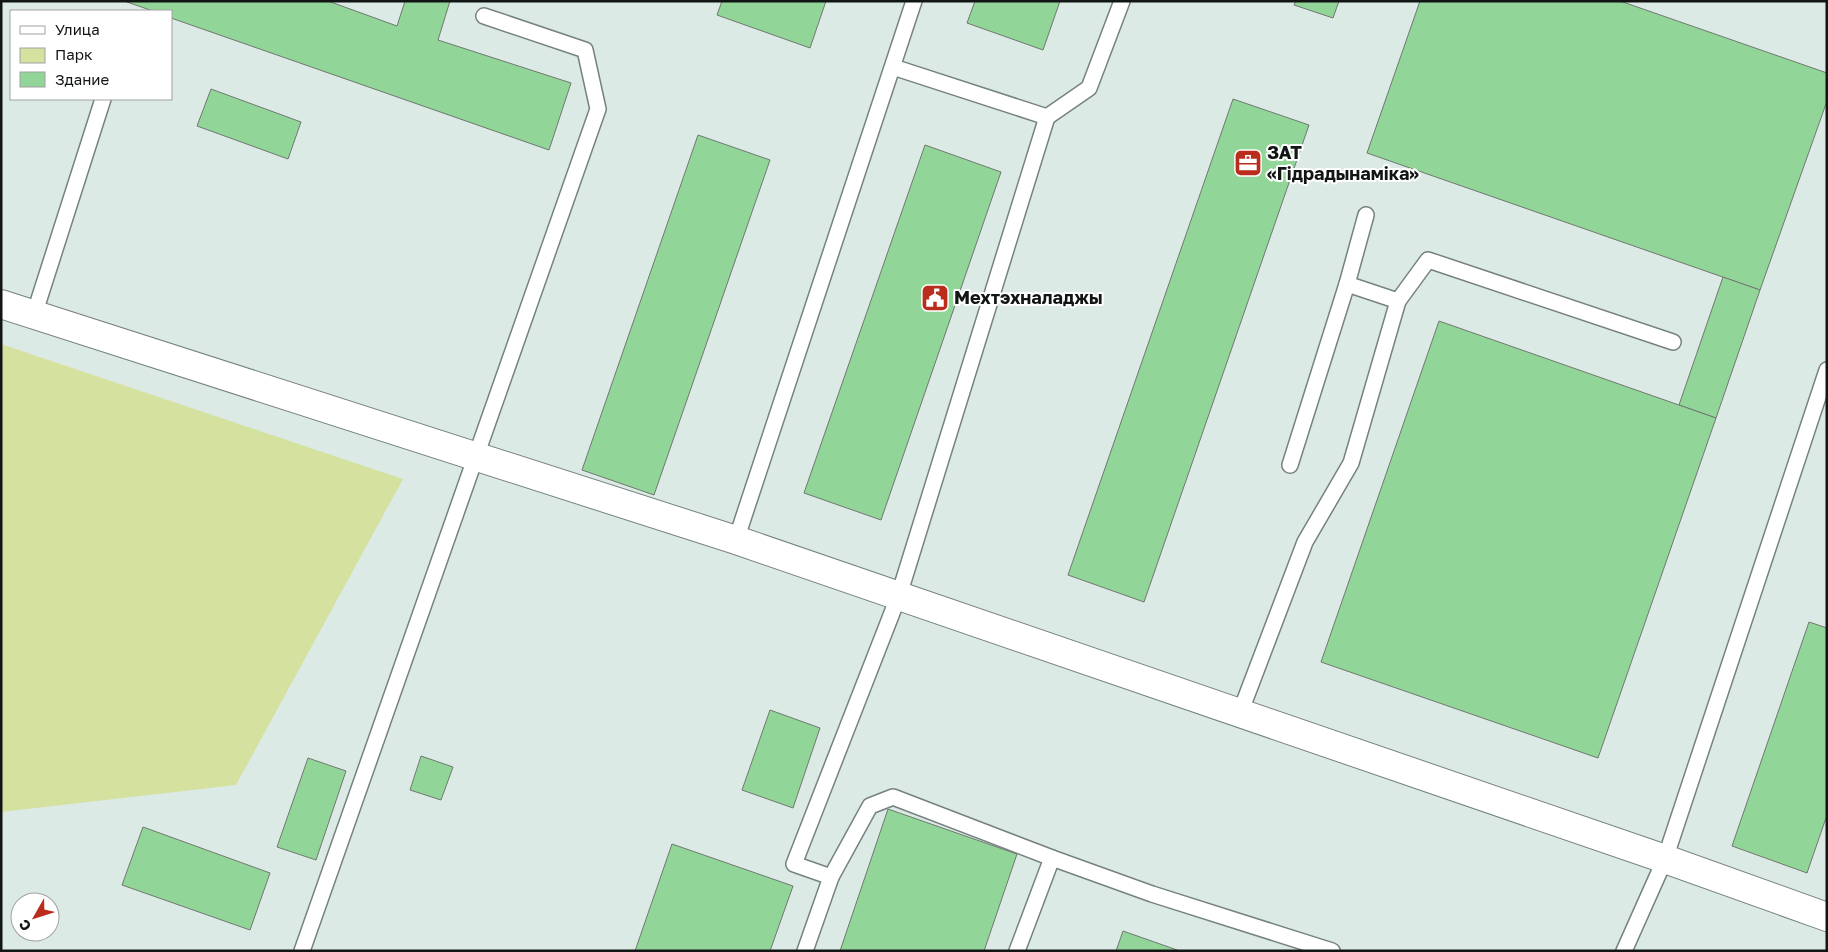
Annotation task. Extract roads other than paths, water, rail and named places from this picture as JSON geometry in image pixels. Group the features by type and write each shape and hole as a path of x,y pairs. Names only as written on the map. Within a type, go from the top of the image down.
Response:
{"street":[{"path":"1,304 736,540 1827,916"}],"lane":[{"path":"736,540 914,1"},
{"path":"831,878 794,864 899,595 1047,117 1089,88 1122,1"},
{"path":"302,951 598,109 585,50 484,16"},
{"path":"893,67 1047,117"},
{"path":"34,315 103,100"},
{"path":"1290,465 1366,215"},
{"path":"1240,713 1305,542 1351,463 1398,302 1428,260 1673,342"},
{"path":"1346,284 1398,302"},
{"path":"1624,951 1665,859 1827,370"},
{"path":"805,951 831,878 870,806 893,797 1152,894 1332,951"},
{"path":"1017,951 1052,858"}],"place":[{"name":"ЗАТ «Гідрадынаміка»","path":"1248,163"},
{"name":"Мехтэхналаджы","path":"935,298"}]}
